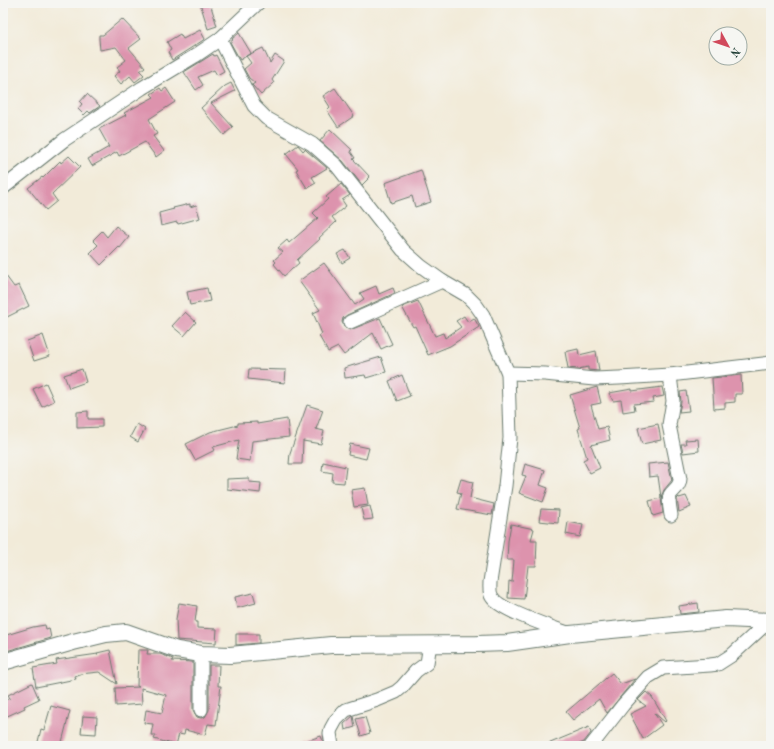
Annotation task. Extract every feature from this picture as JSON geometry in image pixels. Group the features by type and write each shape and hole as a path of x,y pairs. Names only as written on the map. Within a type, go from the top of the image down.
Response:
{"street":[{"path":"3,188 64,140 142,88 220,39 258,3"},
{"path":"220,39 254,106 259,112 266,118 312,144 338,166 403,250 411,258 442,281 466,295 483,315 508,372 510,438 505,486 490,590 492,597 496,602 504,607 570,634"},
{"path":"350,322 442,281"},
{"path":"508,372 594,379 670,375 771,364"},
{"path":"670,375 673,397 669,425 680,479 678,487 670,498 671,515"},
{"path":"3,662 73,642 106,634 126,632 177,650 201,654 248,654 331,646 507,643 570,634 726,618 770,621"},
{"path":"591,746 607,728 623,705 648,677 663,668 710,666 718,664 732,655 770,621"},
{"path":"332,746 330,733 331,729 340,715 346,710 396,692 416,671 427,663 430,644"},
{"path":"201,654 201,710"}],"building":[{"path":"200,3 210,3 217,26 208,29"},
{"path":"122,19 141,39 129,48 145,67 140,71 144,75 135,82 130,76 121,84 114,76 120,71 117,67 126,60 116,47 100,50 99,35 103,35"},
{"path":"200,30 205,39 172,60 168,52 171,50 167,42 180,34 183,39"},
{"path":"239,33 251,53 240,60 230,42"},
{"path":"263,48 270,63 275,55 284,61 272,80 274,83 261,95 252,85 255,83 249,78 244,69 251,63 246,56"},
{"path":"213,54 214,56 216,55 224,71 217,75 214,70 198,77 203,85 196,90 184,72"},
{"path":"231,83 235,91 211,103 233,127 224,135 201,108 225,86"},
{"path":"160,88 162,91 166,88 175,102 149,119 157,134 153,136 164,151 156,157 145,142 119,156 117,152 92,166 88,159 109,147 99,129 126,115 124,113 154,97 151,94"},
{"path":"335,88 354,116 338,127 327,110 330,107 323,96"},
{"path":"87,94 100,106 90,113 88,111 84,115 78,109 82,104 80,102"},
{"path":"330,129 352,150 350,151 355,158 353,159 370,177 362,185 343,161 320,141"},
{"path":"298,145 303,151 305,149 327,168 312,177 316,183 307,188 296,170 298,169 286,154"},
{"path":"69,156 80,167 52,194 57,201 46,210 28,188 42,177 43,178 60,161 61,163"},
{"path":"421,170 431,202 415,207 412,196 391,203 385,183"},
{"path":"341,184 350,195 342,200 346,206 332,217 336,222 297,260 299,263 284,276 274,264 276,262 274,260 283,252 278,248 287,240 289,243 318,218 313,213 328,199 326,197"},
{"path":"190,204 190,207 196,205 200,218 178,224 177,222 161,226 159,213"},
{"path":"116,226 129,237 120,248 119,247 101,265 90,253 98,245 93,240 102,231 107,237"},
{"path":"345,250 350,258 342,263 337,254"},
{"path":"324,263 355,305 364,299 360,293 376,286 379,294 393,288 395,293 347,315 343,318 342,322 345,328 350,330 380,318 392,344 381,349 373,333 344,355 338,347 328,352 319,336 322,334 313,313 320,310 299,281"},
{"path":"3,272 14,287 19,285 29,306 3,319"},
{"path":"207,288 210,301 190,305 187,292"},
{"path":"418,301 435,336 443,333 445,338 461,327 456,321 464,316 468,322 474,318 479,327 450,346 428,355 415,326 413,327 402,307"},
{"path":"185,312 196,322 184,336 172,326"},
{"path":"43,335 50,356 34,361 27,341"},
{"path":"578,349 579,355 596,351 599,371 588,370 588,367 578,369 568,368 565,352"},
{"path":"381,357 386,372 366,378 365,375 345,378 344,368"},
{"path":"82,369 86,382 69,388 64,375"},
{"path":"249,369 286,370 285,383 248,379"},
{"path":"402,375 410,396 397,401 389,381"},
{"path":"741,375 742,394 735,394 735,402 725,403 725,408 714,409 712,378"},
{"path":"46,383 54,401 42,407 33,389"},
{"path":"597,387 601,403 591,405 598,429 607,427 610,440 591,445 600,468 590,473 583,460 587,458 570,395"},
{"path":"662,387 664,396 653,398 654,402 634,404 635,410 623,412 621,400 613,401 609,393 632,389 632,391"},
{"path":"686,391 689,411 679,412 681,402 680,392"},
{"path":"307,405 323,410 316,429 324,431 321,444 303,441 302,464 289,464 290,453"},
{"path":"88,411 88,419 102,419 102,427 77,428 77,412"},
{"path":"287,419 289,437 252,441 250,461 236,459 239,440 213,447 215,450 195,460 186,444 210,432 238,425 238,423 257,422 257,424"},
{"path":"137,424 145,429 138,442 130,437"},
{"path":"658,424 661,440 642,444 638,428"},
{"path":"698,439 699,451 683,453 681,444 686,444 685,440"},
{"path":"350,444 369,448 366,459 348,455"},
{"path":"323,462 346,467 344,483 332,482 333,473 322,471"},
{"path":"668,462 672,480 664,490 661,497 658,476 649,477 648,464"},
{"path":"525,464 545,470 540,485 548,488 543,502 519,493 526,476 522,475"},
{"path":"249,478 249,482 261,483 260,493 227,489 227,479"},
{"path":"461,479 473,482 470,498 494,504 492,515 457,509 461,493 457,492"},
{"path":"365,488 368,505 354,507 351,490"},
{"path":"686,496 691,507 679,512 677,499 679,497"},
{"path":"661,498 663,513 653,516 649,501"},
{"path":"370,506 373,519 364,520 361,508"},
{"path":"541,509 559,510 558,523 539,521"},
{"path":"568,522 583,525 580,537 566,534"},
{"path":"511,524 534,529 531,540 537,540 536,566 528,566 524,599 508,598 509,581 512,582 514,560 507,560"},
{"path":"253,593 256,603 237,608 235,597"},
{"path":"179,603 197,606 195,622 197,622 197,628 217,629 216,643 177,640 176,619"},
{"path":"698,603 699,612 680,614 679,606"},
{"path":"45,625 46,629 49,628 51,638 3,652 3,636"},
{"path":"236,634 259,634 259,643 236,645"},
{"path":"110,650 117,684 99,672 80,674 75,676 76,679 36,687 33,668 57,664 56,660 98,654 97,653"},
{"path":"138,650 148,650 147,654 160,654 173,659 172,661 193,662 193,710 197,717 201,718 205,717 209,710 209,665 219,665 218,686 221,686 216,725 208,724 205,735 185,730 184,735 179,734 176,745 154,739 156,735 151,735 153,724 144,723 146,710 162,713 166,695 141,688 142,704 116,706 115,688 139,687 137,686"},
{"path":"612,673 621,684 635,679 607,713 599,699 573,720 566,712"},
{"path":"32,683 39,699 24,706 25,708 3,718 3,701 10,698 8,695"},
{"path":"646,692 652,697 666,721 665,722 654,713 662,725 643,739 630,714 646,706 638,700"},
{"path":"51,706 70,711 61,746 37,746 41,729 44,730"},
{"path":"83,716 97,717 96,734 81,733"},
{"path":"353,716 355,727 345,730 344,724"},
{"path":"365,717 370,733 361,736 356,719"},
{"path":"589,727 591,733 584,742 575,746 543,746"},
{"path":"321,736 324,744 318,746 297,746 297,744"}]}
